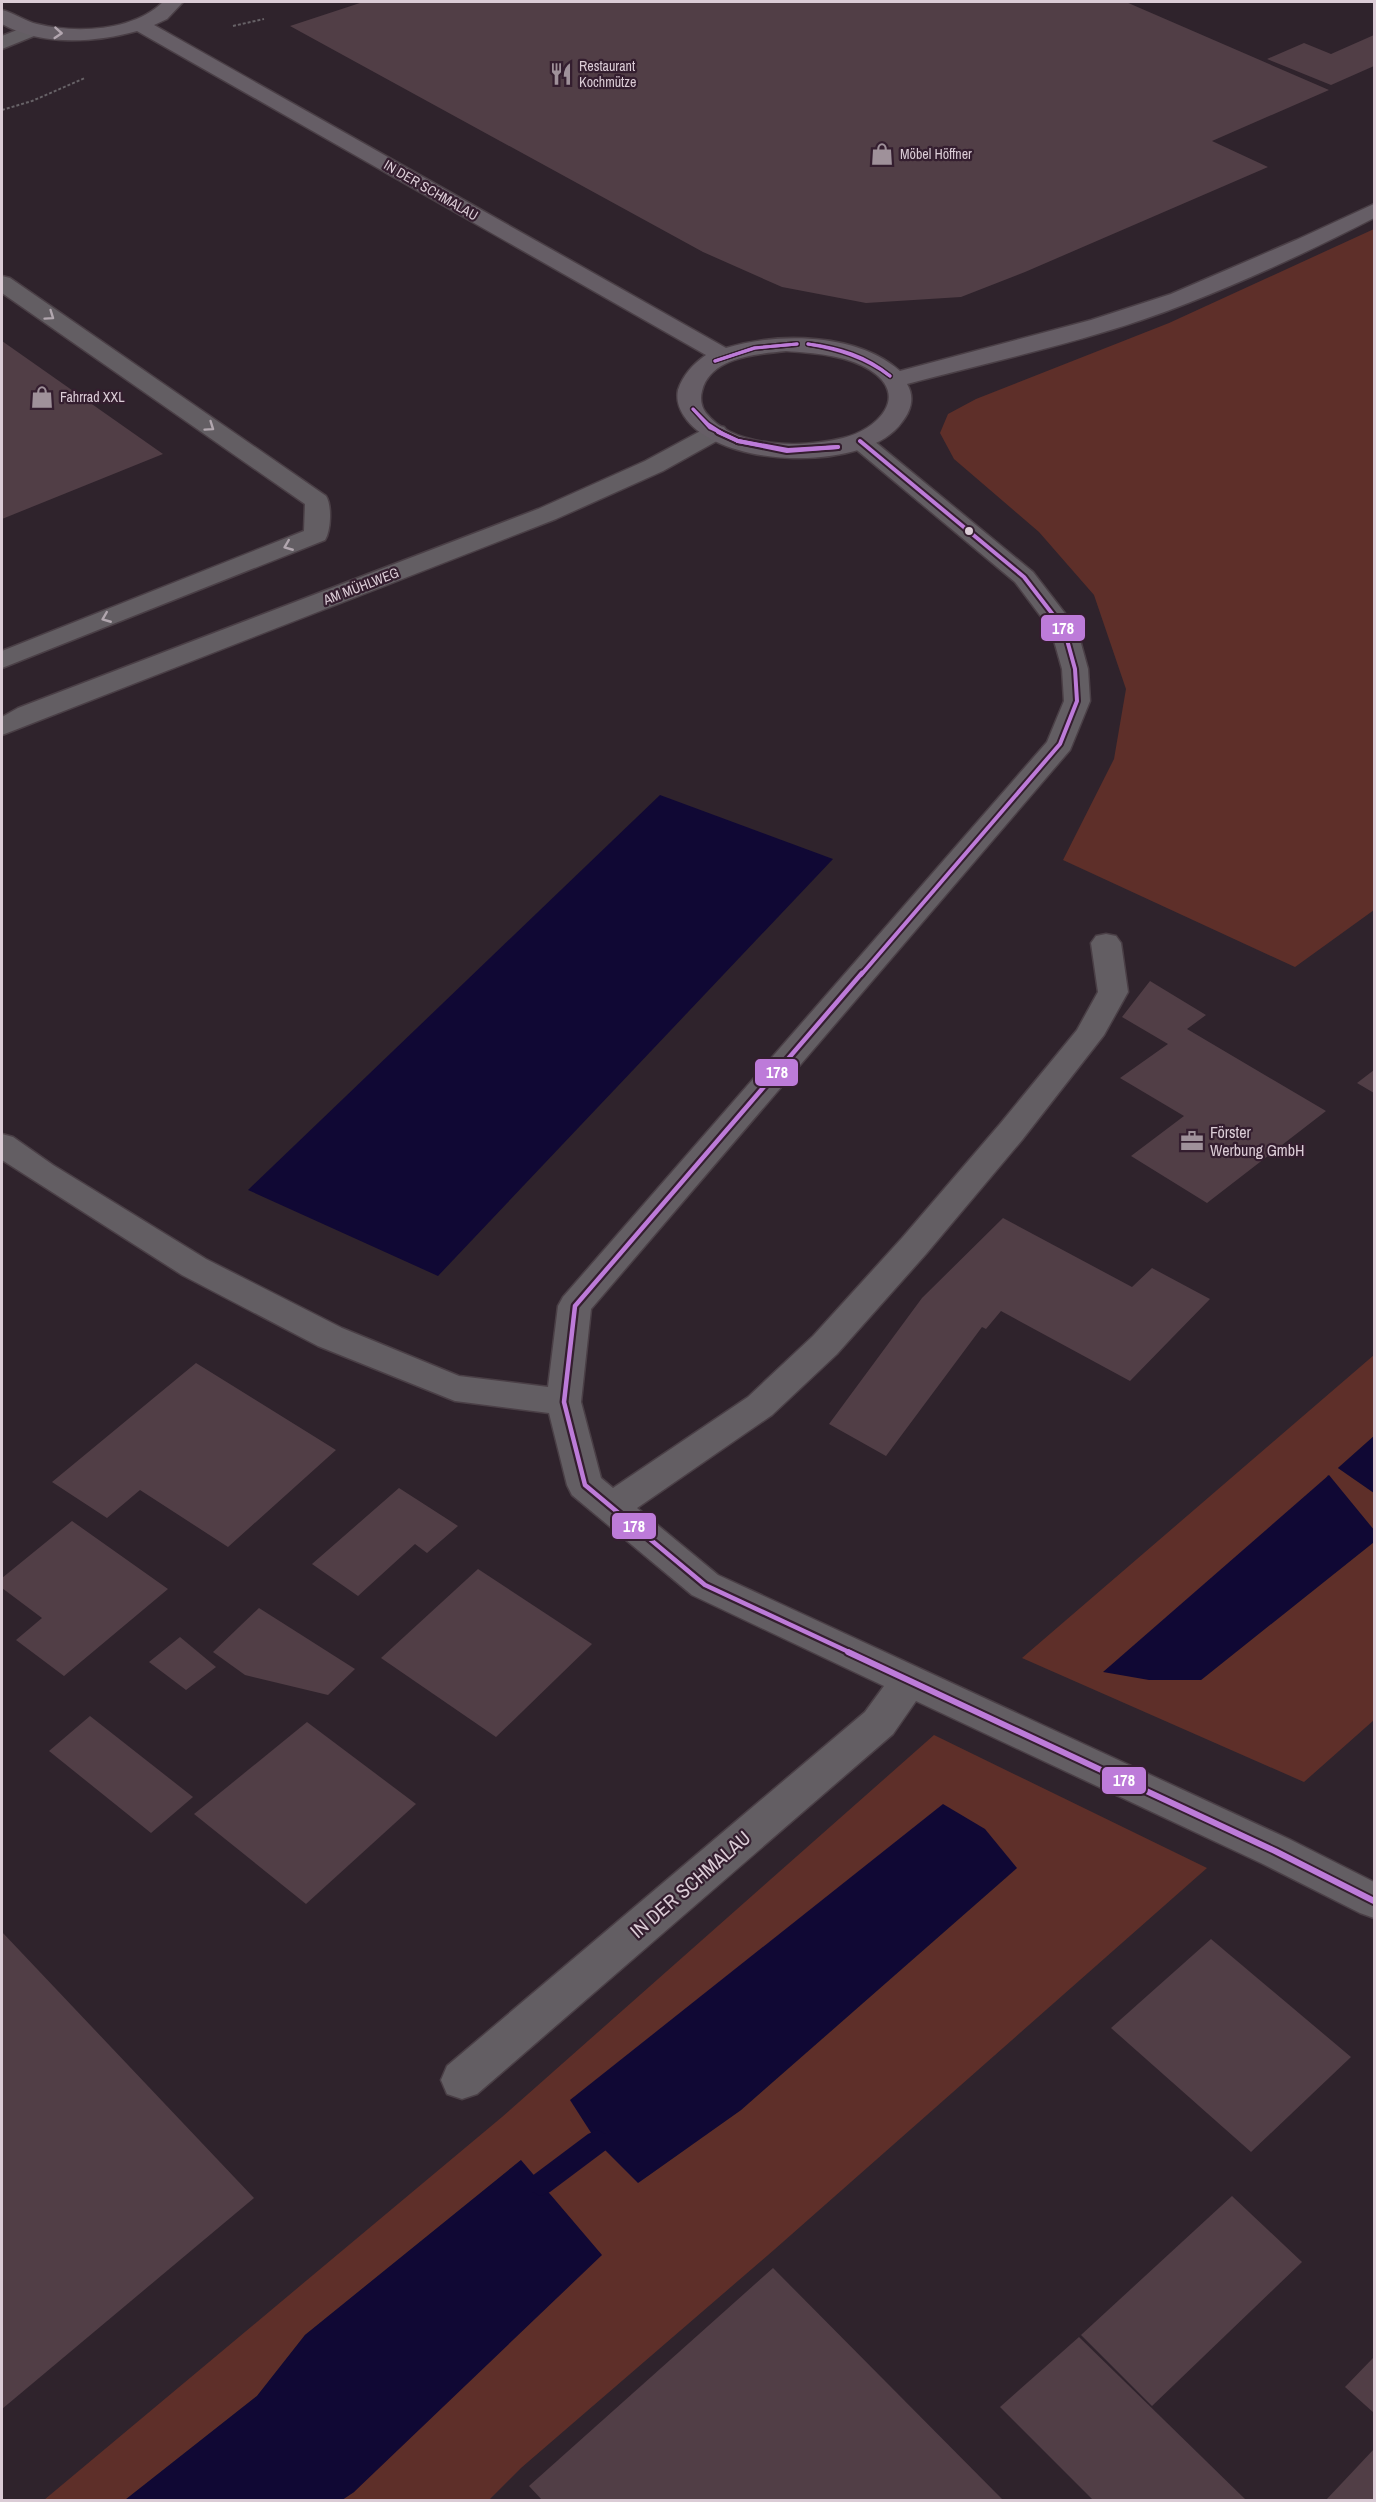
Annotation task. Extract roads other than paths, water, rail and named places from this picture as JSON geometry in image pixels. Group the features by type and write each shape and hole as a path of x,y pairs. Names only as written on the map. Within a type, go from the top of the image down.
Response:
{"main road":[{"path":"2,16 18,26 32,30 63,34 89,34 138,24 159,15 173,2"},
{"name":"IN DER SCHMALAU","path":"138,24 724,356"},
{"path":"895,380 1099,325 1179,299 1304,245 1374,210"},
{"path":"786,344 821,346 861,357 878,365 895,380 901,397 897,414 883,429 860,441 832,448 801,451 769,449 739,443 716,432 697,418 688,401 690,384 703,369 724,356 753,347 786,344"}],"street":[{"path":"2,43 32,30"},
{"path":"2,283 317,501 316,535 2,660"},
{"name":"AM MÜHLWEG","path":"2,727 28,714 547,514 654,466 716,432"},
{"path":"860,441 1024,577 1064,630 1075,669 1077,701 1060,744 575,1306 564,1402 585,1485 705,1585 1275,1851 1374,1901"},
{"path":"612,1507 760,1406 825,1345 915,1246 1089,1035 1113,992 1106,943"},
{"path":"2,1145 42,1173 194,1267 330,1336 455,1388 564,1402"},
{"name":"IN DER SCHMALAU","path":"462,2080 879,1723 909,1681"}],"waterway":[{"path":"541,2184 597,2142"}],"place":[{"name":"Restaurant Kochmütze","path":"561,74"},
{"name":"Möbel Höffner","path":"882,154"},
{"name":"Fahrrad XXL","path":"42,397"},
{"name":"Förster Werbung GmbH","path":"1192,1141"}]}
